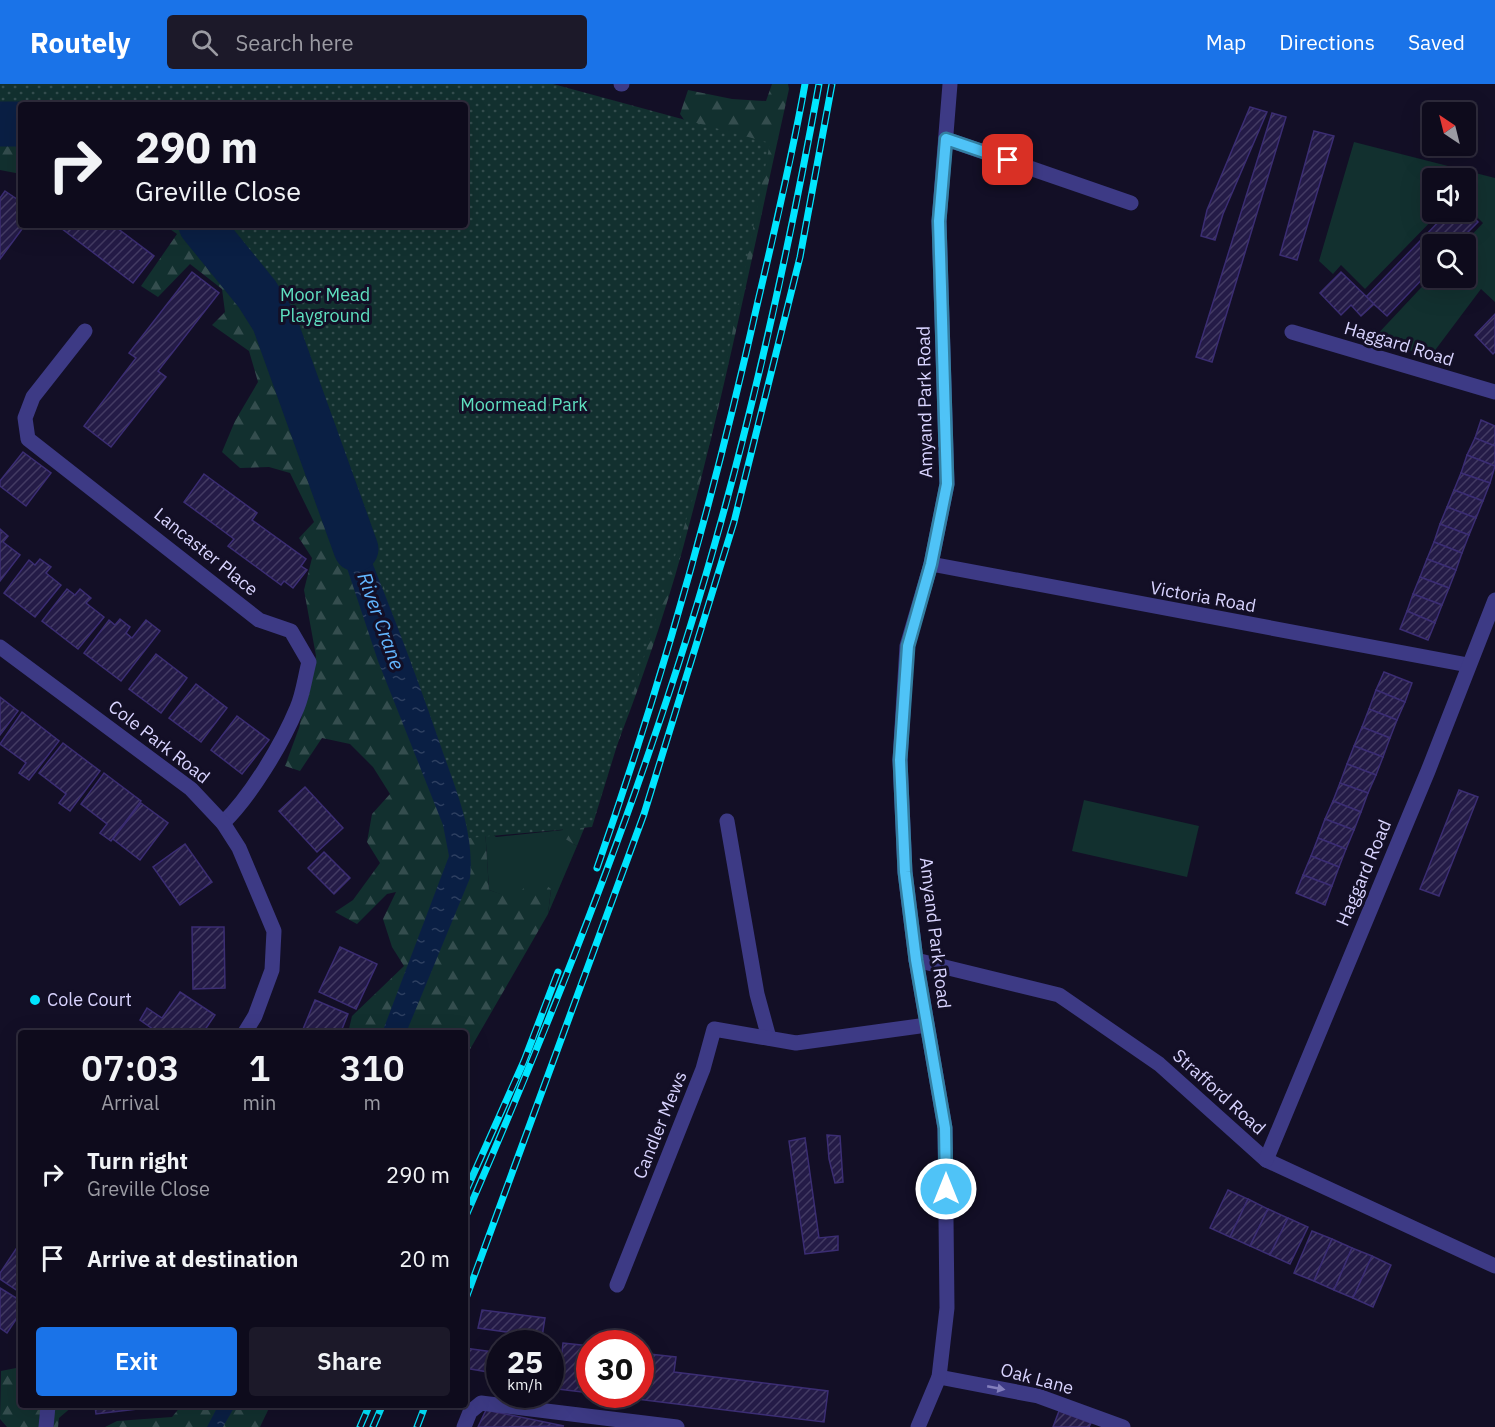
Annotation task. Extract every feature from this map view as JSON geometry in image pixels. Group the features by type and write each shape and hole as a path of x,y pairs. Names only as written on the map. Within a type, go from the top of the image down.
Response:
{"street":[{"name":"Amyand Park Road","path":"918,1427 939,1377 947,1308 945,1128 916,960 905,872 900,760 908,646 931,564 947,484 939,221 950,84"},
{"path":"946,139 1131,203"},
{"name":"Lancaster Place","path":"85,331 33,397 25,418 28,439 259,620 291,631 309,662 297,708 239,808 223,823"},
{"name":"Haggard Road","path":"1292,332 1495,392"},
{"name":"Victoria Road","path":"931,564 1468,665"},
{"name":"Haggard Road","path":"1266,1160 1428,771 1495,600"},
{"name":"Cole Park Road","path":"0,647 191,789 223,823 239,848 273,931 272,970 255,1016 246,1030"},
{"path":"727,821 757,994 769,1038"},
{"name":"Strafford Road","path":"916,960 1059,995 1159,1064 1266,1160 1495,1266"},
{"name":"Candler Mews","path":"617,1285 703,1069 714,1029 796,1043 927,1025"},
{"name":"Oak Lane","path":"939,1377 1038,1396 1123,1427"},
{"path":"464,1427 470,1412 481,1403 677,1427"},
{"path":"46,1427 48,1408"}],"green space":[{"name":"Moormead Park","path":"0,84 553,84 770,143 711,439 592,827 469,838 427,720 315,374 262,272 228,228 468,228 468,102 18,102 18,104 0,104"},
{"path":"772,84 788,84 789,89 739,319 698,491 672,586 648,661 577,846 562,837 565,810 694,134 680,114 688,90 732,99 766,101"},
{"path":"0,90 103,102 18,102 18,173 0,170"},
{"path":"1354,142 1456,168 1422,168 1422,222 1430,222 1365,289 1341,265 1333,274 1319,261"},
{"path":"1476,173 1495,178 1495,302 1481,289 1430,357 1373,339 1422,287 1476,288 1476,234 1473,234 1483,223 1476,216"},
{"path":"168,228 300,228 341,371 317,381 328,417 339,428 485,828 489,890 513,898 536,877 551,889 548,914 468,1053 468,1030 349,1030 352,1016 404,966 392,947 383,919 396,892 387,894 357,924 335,912 353,900 380,863 367,842 372,814 390,794 373,767 350,744 322,738 300,771 285,766 299,728 316,656 304,590 312,558 299,538 314,522 290,473 269,467 240,468 222,452 235,421 258,382 249,351 212,325 225,312 222,289 190,264 158,297 141,286 177,234"},
{"path":"1084,800 1199,826 1187,877 1072,851"},
{"path":"485,828 496,837 563,830 563,837 577,846 548,914 551,889 513,899 489,890"},
{"path":"18,1368 18,1408 71,1408 59,1418 58,1427 7,1427 0,1419 1,1371"},
{"path":"179,1408 269,1408 260,1427 105,1427 117,1421 172,1417"}],"water":[{"path":"343,490 428,709 457,791 469,843 470,878 407,1030 383,1030 449,856 443,825 378,661 323,496"},
{"path":"217,1408 234,1408 223,1427 207,1427"}],"building":[{"path":"1250,107 1267,112 1223,214 1215,240 1201,236 1207,210"},
{"path":"1272,113 1286,117 1212,362 1196,357"},
{"path":"1314,131 1334,136 1297,260 1280,255"},
{"path":"5,191 18,200 18,228 23,228 0,259 0,198"},
{"path":"1476,220 1478,222 1466,234 1427,234 1438,222 1476,222"},
{"path":"61,228 117,228 154,256 133,283"},
{"path":"1422,239 1422,279 1387,316 1366,297"},
{"path":"192,272 219,293 158,371 166,377 111,447 84,426 136,358 129,353"},
{"path":"1341,272 1374,304 1361,316 1351,305 1341,315 1320,293"},
{"path":"1495,314 1495,352 1493,354 1475,335"},
{"path":"1481,420 1495,426 1495,446 1475,438"},
{"path":"1475,438 1495,446 1495,466 1467,455"},
{"path":"23,452 51,473 26,506 0,486 0,481"},
{"path":"1467,455 1495,466 1490,483 1461,473"},
{"path":"1461,473 1490,483 1483,501 1454,490"},
{"path":"204,474 257,513 252,520 306,559 301,566 307,570 293,588 284,581 281,585 228,546 234,539 184,502"},
{"path":"1454,490 1483,501 1476,518 1447,507"},
{"path":"1447,507 1476,518 1469,535 1440,524"},
{"path":"1440,524 1469,535 1462,553 1434,542"},
{"path":"0,529 8,536 3,542 20,555 0,581"},
{"path":"1434,542 1462,553 1456,570 1427,559"},
{"path":"40,559 51,567 46,573 61,585 35,617 4,593 29,560 35,565"},
{"path":"1427,559 1456,570 1449,588 1420,577"},
{"path":"1420,577 1449,588 1442,605 1413,594"},
{"path":"67,589 75,595 80,589 91,598 86,603 104,617 78,649 42,621"},
{"path":"1413,594 1442,605 1435,623 1407,611"},
{"path":"1407,611 1435,623 1428,640 1400,629"},
{"path":"120,619 130,627 126,633 132,638 146,620 160,631 121,681 84,653 109,620 115,625"},
{"path":"156,654 187,678 161,713 129,689"},
{"path":"1384,672 1412,683 1405,702 1376,690"},
{"path":"196,684 227,708 201,742 169,718"},
{"path":"1376,690 1405,702 1397,720 1369,709"},
{"path":"0,697 18,711 0,735"},
{"path":"1369,709 1397,720 1390,738 1362,727"},
{"path":"22,712 59,741 29,780 19,773 26,763 0,744"},
{"path":"237,716 269,740 242,774 211,750"},
{"path":"1362,727 1390,738 1383,757 1354,746"},
{"path":"63,743 100,771 70,811 59,803 66,794 39,773"},
{"path":"1354,746 1383,757 1376,775 1347,764"},
{"path":"1347,764 1376,775 1368,793 1340,783"},
{"path":"104,773 141,801 111,841 100,833 107,824 81,804"},
{"path":"1340,783 1368,793 1361,812 1333,801"},
{"path":"305,787 343,828 317,852 279,811"},
{"path":"1459,790 1478,797 1439,896 1420,889"},
{"path":"1333,801 1361,812 1354,830 1325,819"},
{"path":"141,803 168,823 140,860 113,839"},
{"path":"1325,819 1354,830 1346,849 1318,838"},
{"path":"1318,838 1346,849 1339,867 1311,856"},
{"path":"185,844 212,882 180,905 153,867"},
{"path":"324,852 350,878 334,894 308,868"},
{"path":"1311,856 1339,867 1332,886 1303,875"},
{"path":"1303,875 1332,886 1325,905 1296,893"},
{"path":"192,927 224,927 225,988 193,989"},
{"path":"340,947 377,964 356,1009 319,992"},
{"path":"180,992 215,1015 205,1030 154,1030 140,1020 147,1008 162,1018"},
{"path":"315,1000 348,1014 342,1030 303,1030"},
{"path":"827,1135 840,1136 843,1182 835,1183 829,1159"},
{"path":"805,1138 819,1238 838,1236 838,1250 805,1254 789,1141"},
{"path":"1228,1190 1248,1199 1230,1237 1210,1228"},
{"path":"1248,1199 1268,1209 1250,1246 1230,1237"},
{"path":"1268,1209 1288,1218 1270,1255 1250,1246"},
{"path":"1288,1218 1308,1227 1290,1264 1270,1255"},
{"path":"1312,1231 1332,1239 1314,1281 1294,1273"},
{"path":"1332,1239 1352,1248 1334,1290 1314,1281"},
{"path":"1352,1248 1372,1256 1353,1298 1334,1290"},
{"path":"16,1249 18,1250 18,1291 0,1279 0,1273"},
{"path":"1372,1256 1391,1265 1373,1307 1353,1298"},
{"path":"0,1288 18,1299 18,1316 7,1333 0,1328"},
{"path":"482,1310 545,1318 543,1330 478,1328"},
{"path":"564,1343 576,1344 576,1391 564,1390"},
{"path":"468,1348 486,1351 486,1372 468,1369"},
{"path":"654,1355 676,1357 674,1372 828,1391 824,1422 654,1401"},
{"path":"95,1408 137,1409 96,1414"},
{"path":"486,1410 564,1426 478,1427"},
{"path":"1059,1411 1091,1423 1089,1427 1053,1427"}],"waterway":[{"name":"River Crane","path":"0,124 18,124"},
{"name":"River Crane","path":"203,228 257,294 274,321 356,549"}],"railway":[{"path":"597,868 644,728 705,516 771,247 805,84"},
{"path":"468,1211 584,930 638,785 687,637 727,500 762,362 819,84"},
{"path":"468,1293 644,814 734,522 800,257 832,84"},
{"path":"468,1186 524,1061 558,972"},
{"path":"360,1427 368,1408"},
{"path":"373,1427 381,1408"},
{"path":"417,1427 424,1408"}],"place":[{"name":"Cole Court","path":"35,1000"}],"route":[{"path":"946,1189 945,1128 916,960 905,872 900,760 908,646 931,564 947,484 939,221 946,139 1008,160"}],"park label":[{"name":"Moor Mead Playground","path":"325,305"}]}
